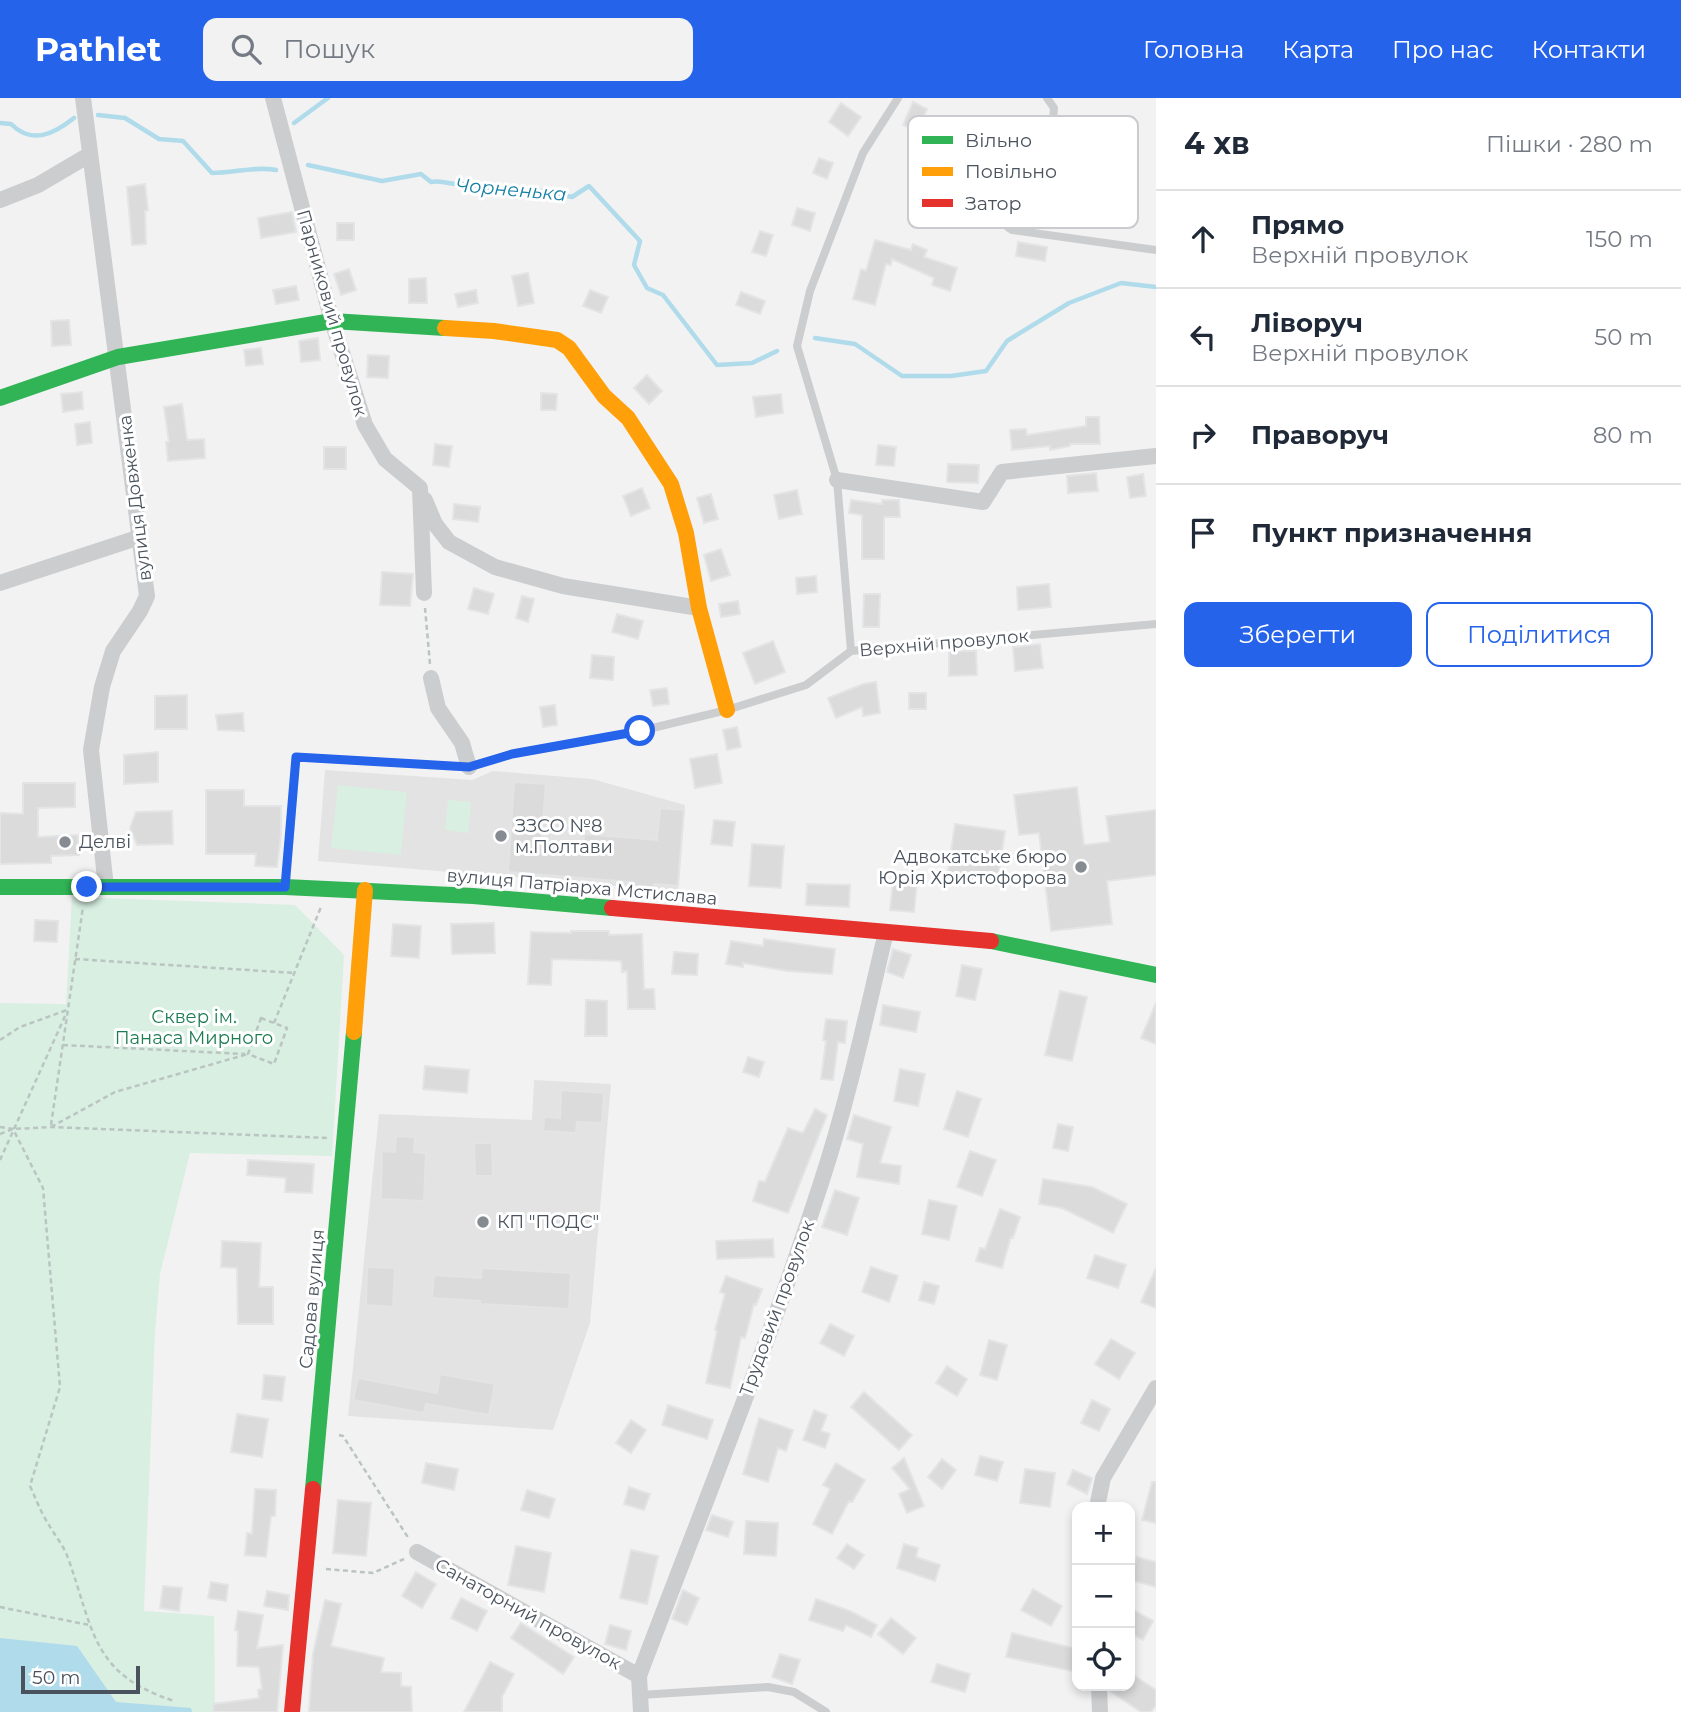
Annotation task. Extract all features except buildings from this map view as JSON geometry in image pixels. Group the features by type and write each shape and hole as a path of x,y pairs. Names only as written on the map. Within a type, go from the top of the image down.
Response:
{"street":[{"name":"вулиця Довженка","path":"83,98 147,596 141,611 113,651 102,687 91,750 106,887"},
{"name":"Парниковий провулок","path":"273,98 332,321 365,425 385,459 420,488"},
{"path":"0,200 38,185 89,155"},
{"path":"0,398 118,357 332,321 494,331 557,340 569,348 604,396 628,418 671,484 686,533 699,608 727,709"},
{"path":"837,480 983,502 1002,472 1156,456"},
{"path":"420,488 435,524 449,542 495,567 563,586 699,608"},
{"path":"420,488 424,593"},
{"path":"0,583 140,537"},
{"path":"432,678 438,708 462,743 469,767"},
{"name":"вулиця Патріарха Мстислава","path":"0,887 285,887 487,897 1003,942 1156,975"},
{"name":"Садова вулиця","path":"292,1712 346,1139 365,890"},
{"name":"Трудовий провулок","path":"639,1675 767,1339 821,1182 849,1092 886,932"},
{"path":"1098,1502 1103,1478 1156,1388"},
{"name":"Санаторний провулок","path":"417,1552 639,1675"},
{"path":"639,1675 641,1712"},
{"path":"1099,1691 1100,1712"}],"lane":[{"path":"852,651 837,480 797,346 810,291 863,153 898,98"},
{"path":"1047,98 1054,108 1053,116"},
{"path":"1009,228 1156,250"},
{"name":"Верхній провулок","path":"285,887 296,757 469,767 512,754 640,731 727,709 806,685 852,651 1156,624"},
{"path":"640,1695 768,1687 794,1692 826,1712"}],"path":[{"path":"424,593 432,678"},
{"path":"51,1127 87,887"},
{"path":"274,1023 330,888"},
{"path":"75,959 295,973"},
{"path":"0,1040 20,1027 68,1009"},
{"path":"0,1160 68,1009"},
{"path":"63,1045 248,1054 274,1064 287,1028 261,1018 248,1054"},
{"path":"51,1127 115,1092 248,1054"},
{"path":"0,1127 317,1138"},
{"path":"0,1135 13,1129"},
{"path":"13,1129 43,1188 60,1387 30,1486 47,1522 67,1554 89,1625 100,1649 125,1678 147,1692 174,1701"},
{"path":"306,1567 373,1573 417,1552 343,1436 319,1430"},
{"path":"0,1607 89,1625"}],"shaded area":[{"name":"ЗЗСО №8 м.Полтави","path":"325,770 472,780 493,771 592,779 685,805 678,891 318,861"},
{"name":"КП \"ПОДС\"","path":"534,1080 611,1084 590,1323 553,1430 348,1416 379,1114 532,1120"}],"green space":[{"path":"338,785 407,792 401,855 331,848"},
{"path":"448,800 471,802 468,833 445,830"},
{"name":"Сквер ім. Панаса Мирного","path":"72,897 295,905 344,955 332,1156 190,1153 160,1274 155,1332 144,1611 214,1616 215,1712 0,1712 0,1003 66,1004"}],"water":[{"path":"0,1638 77,1646 116,1702 191,1708 192,1712 0,1712"}],"waterway":[{"path":"294,123 328,98"},
{"name":"Чорненька","path":"98,115 125,118 159,139 183,141 212,173 276,170"},
{"name":"Чорненька","path":"0,123 11,124 35,136 59,129 74,118"},
{"name":"Чорненька","path":"308,165 382,181 421,174 431,182 530,194 537,190 572,197 589,186 640,241 634,265 647,288 663,295 717,365 752,363 777,351"},
{"name":"Чорненька","path":"815,338 855,344 902,376 951,376 986,371 1007,341 1069,303 1121,283 1156,287"}],"traffic: fast":[{"path":"0,398 118,357 332,321 445,328"},
{"path":"0,887 285,887 473,896 612,908"},
{"path":"991,941 1156,975"},
{"path":"313,1489 354,1032"}],"traffic: slow":[{"path":"445,328 494,331 557,340 569,348 604,396 628,418 671,484 686,533 699,608 727,710"},
{"path":"354,1032 365,890"}],"traffic: jam":[{"path":"612,908 991,941"},
{"path":"292,1712 313,1489"}],"place":[{"name":"ЗЗСО №8 м.Полтави","path":"501,836"},
{"name":"Делві","path":"65,842"},
{"name":"Адвокатське бюро Юрія Христофорова","path":"1081,867"},
{"name":"КП \"ПОДС\"","path":"483,1222"}],"route":[{"path":"87,887 285,887 296,757 469,767 512,754 640,731"}]}
